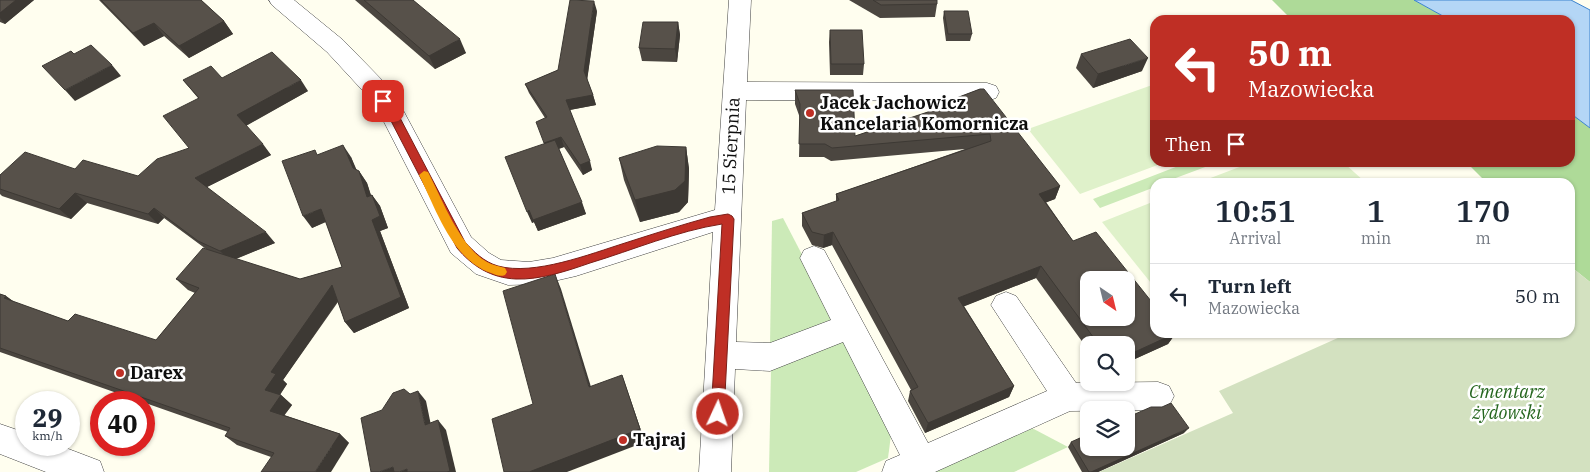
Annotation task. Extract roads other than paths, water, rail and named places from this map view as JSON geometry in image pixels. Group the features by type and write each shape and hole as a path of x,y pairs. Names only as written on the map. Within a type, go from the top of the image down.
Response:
{"street":[{"path":"280,0 335,46 372,85 394,117 461,245 483,266 516,274 539,272 579,263 710,222 728,219"},
{"name":"15 Sierpnia","path":"715,472 740,0"},
{"path":"734,91 987,92"},
{"path":"814,258 850,326 909,467 1068,396 1158,396"},
{"path":"1006,305 1068,396"},
{"path":"720,355 770,357 850,326"},
{"path":"0,440 88,472"}],"water":[{"path":"1414,0 1571,0 1590,10 1590,128 1575,117 1575,15 1441,15"}],"place":[{"name":"Jacek Jachowicz Kancelaria Komornicza","path":"810,113"},
{"name":"Darex","path":"120,373"},
{"name":"Tajraj","path":"623,440"}],"park label":[{"name":"Cmentarz żydowski","path":"1507,402"}]}
